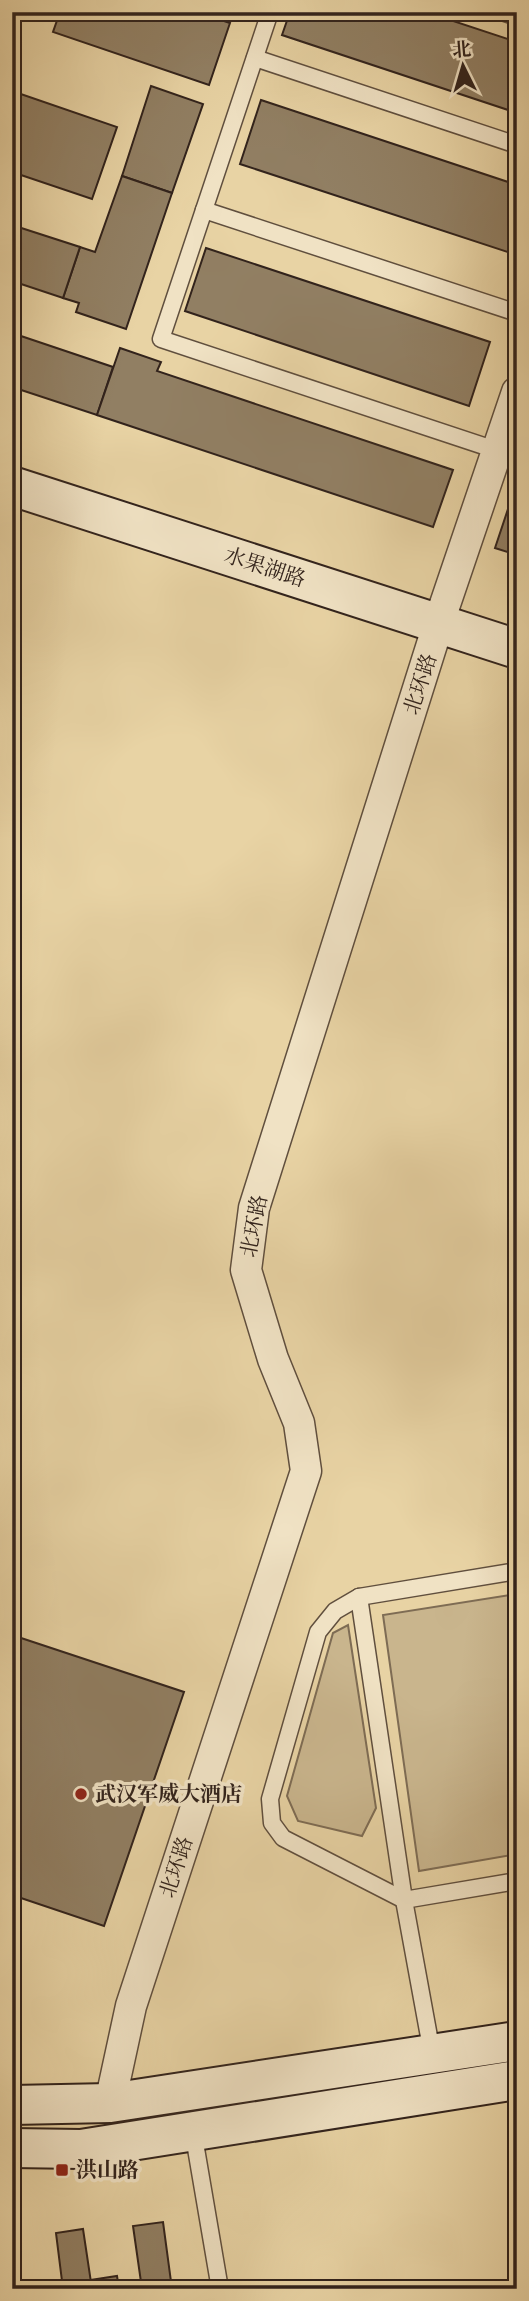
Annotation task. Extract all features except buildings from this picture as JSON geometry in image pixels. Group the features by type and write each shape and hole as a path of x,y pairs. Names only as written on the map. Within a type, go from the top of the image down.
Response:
{"main road":[{"name":"水果湖路","path":"12,486 517,649"},
{"path":"12,2105 110,2102 517,2041"},
{"path":"12,2148 81,2148 517,2080"}],"street":[{"name":"北环路","path":"110,2102 131,2006 306,1471 299,1423 272,1359 246,1270 254,1208 439,622 507,454 517,392"}],"lane":[{"path":"502,12 517,17"},
{"path":"266,14 255,58 160,339 507,454"},
{"path":"255,58 517,145"},
{"path":"204,209 517,313"},
{"path":"517,1571 359,1597 335,1611 318,1632 270,1799 272,1823 283,1838 404,1900 517,1881"},
{"path":"359,1597 404,1900 432,2053"},
{"path":"192,2131 220,2289"}],"shaded area":[{"path":"517,1594 517,1854 419,1871 383,1615"},
{"path":"348,1625 376,1808 362,1836 298,1821 287,1796 333,1633"}],"place":[{"name":"武汉军威大酒店","path":"81,1794"},
{"name":"洪山路","path":"62,2170"}]}
